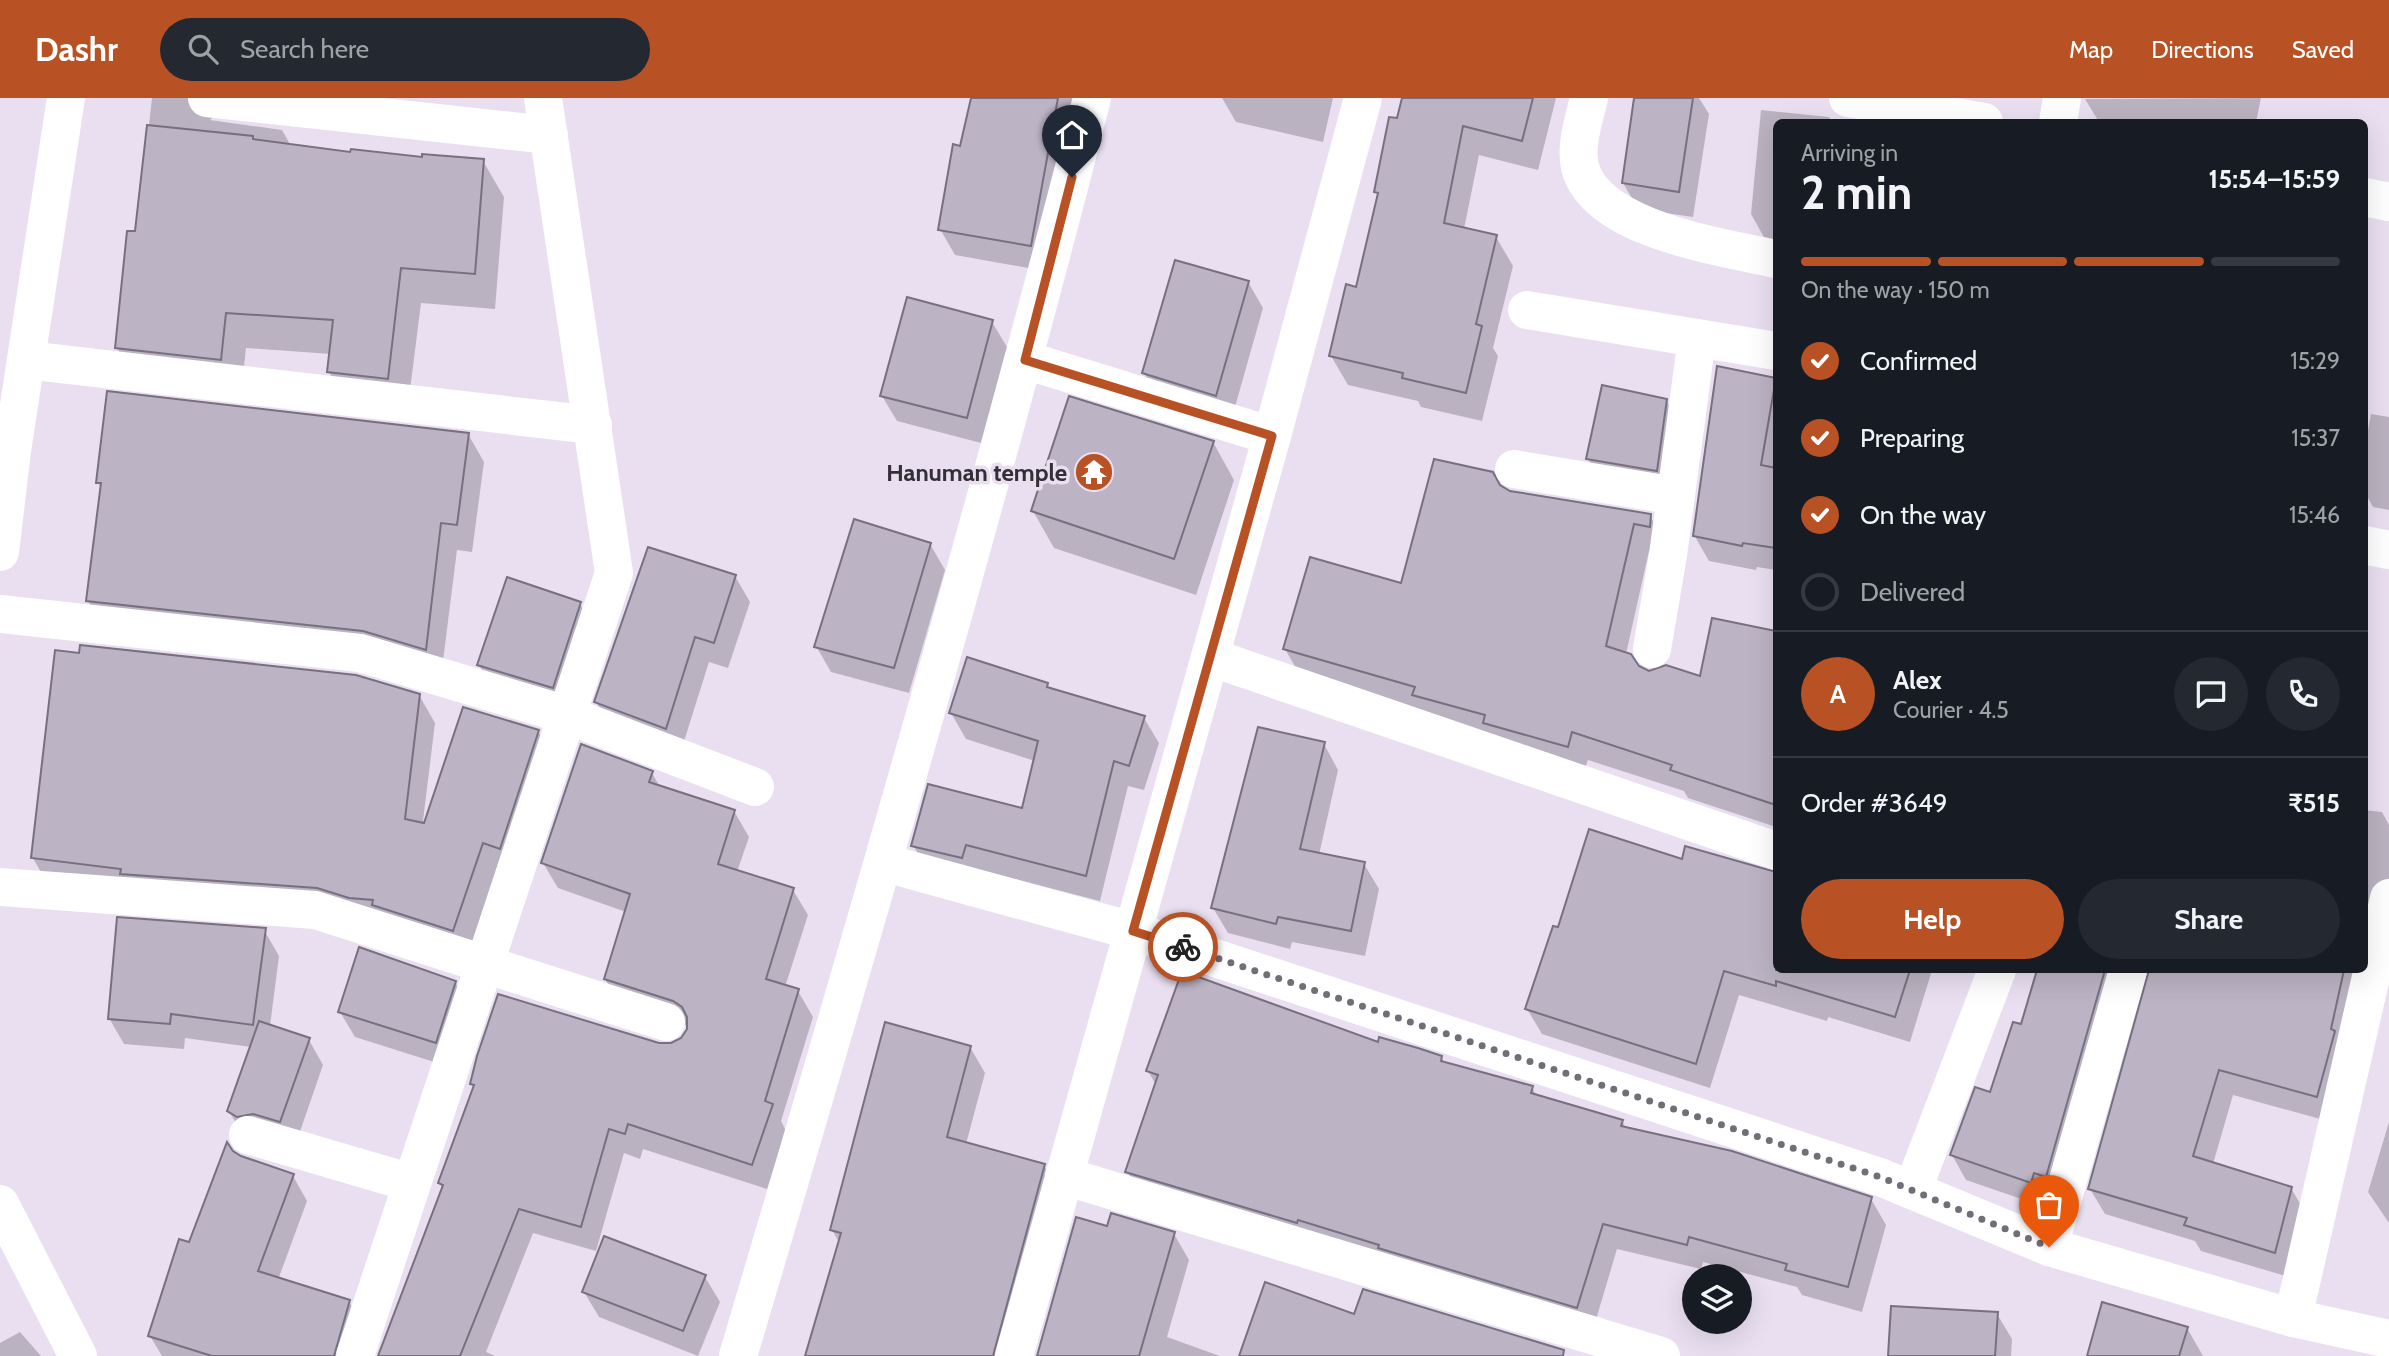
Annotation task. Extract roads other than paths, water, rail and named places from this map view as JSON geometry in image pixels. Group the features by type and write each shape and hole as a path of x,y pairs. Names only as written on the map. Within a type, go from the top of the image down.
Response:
{"street":[{"path":"0,552 66,98"},
{"path":"207,98 546,116 614,573 355,1356"},
{"path":"738,1356 885,863 1025,360 1092,98"},
{"path":"1014,1356 1272,436 1363,98"},
{"path":"1589,98 1578,153 1581,170 1604,201 1632,221 1675,236 1773,258"},
{"path":"1848,98 1967,119"},
{"path":"2058,119 2062,98"},
{"path":"2368,198 2389,202"},
{"path":"1527,310 1773,351"},
{"path":"1652,649 1697,338"},
{"path":"26,360 593,425"},
{"path":"1025,360 1272,436"},
{"path":"1514,468 1676,496"},
{"path":"2368,546 2389,550"},
{"path":"0,614 360,653 567,715 755,787"},
{"path":"1210,657 1773,850"},
{"path":"885,863 1133,931 1913,1189 2049,1247 2377,1343"},
{"path":"0,887 315,910 666,1022"},
{"path":"2293,1318 2389,898"},
{"path":"1913,1189 1996,973"},
{"path":"2049,1247 2128,973"},
{"path":"248,1135 412,1182"},
{"path":"1065,1176 1661,1356"},
{"path":"0,1204 10,1238 78,1356"}],"place":[{"name":"Hanuman temple","path":"1094,472"}]}
